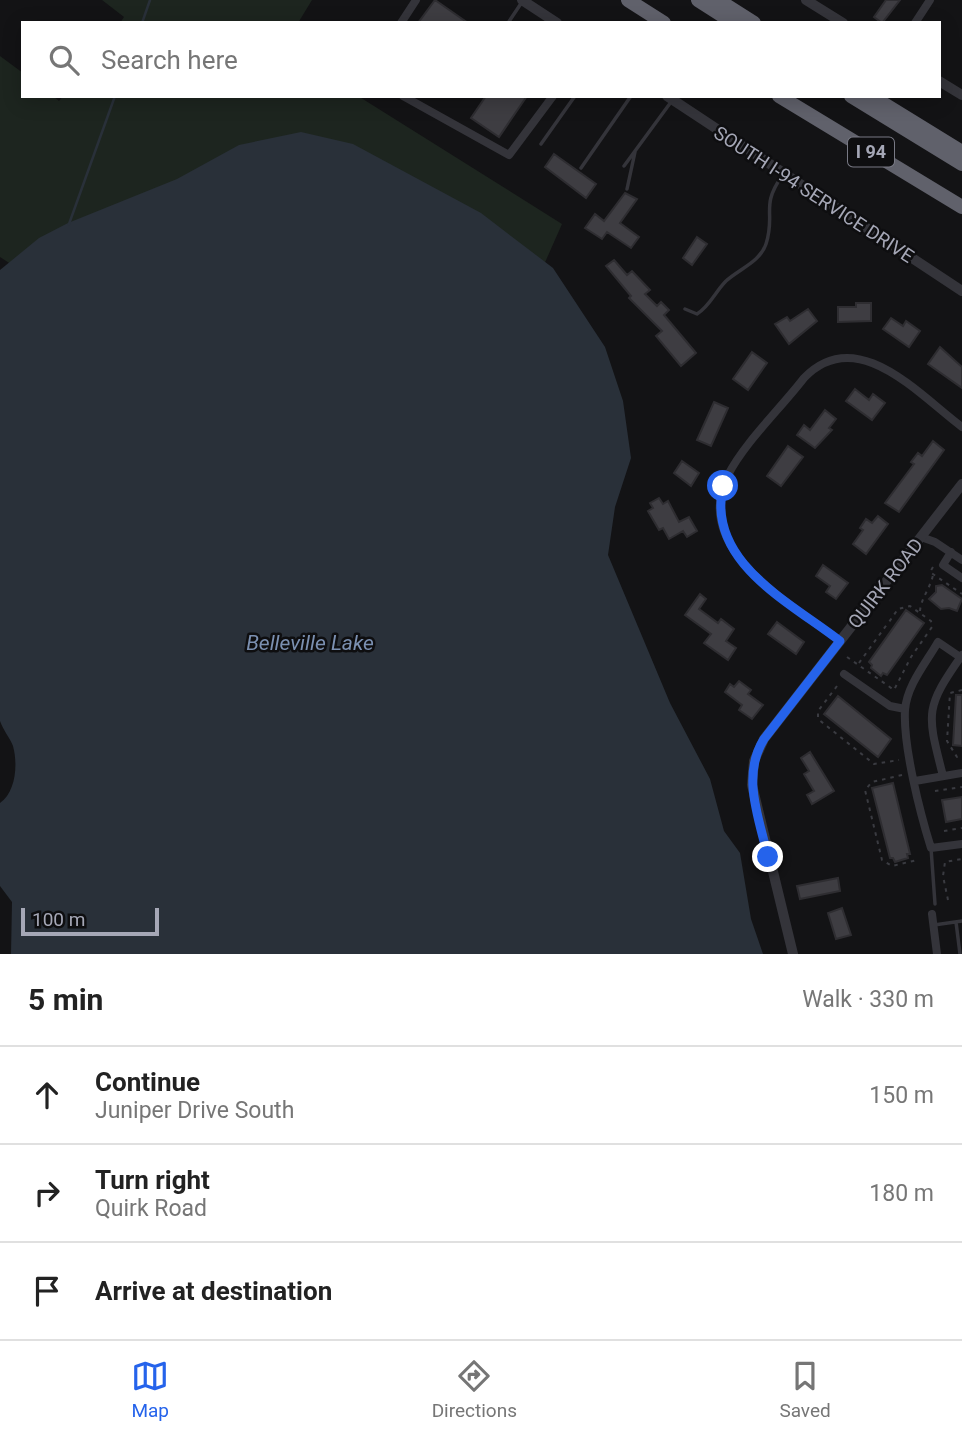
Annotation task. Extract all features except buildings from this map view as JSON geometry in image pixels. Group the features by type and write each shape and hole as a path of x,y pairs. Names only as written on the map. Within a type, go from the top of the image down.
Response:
{"highway":[{"path":"698,0 731,21"},
{"path":"718,0 751,21"},
{"path":"636,2 661,21"},
{"name":"I 94","path":"782,98 962,207"},
{"name":"I 94","path":"854,98 962,164"},
{"name":"I 94","path":"874,98 962,152"}],"street":[{"path":"402,21 416,0"},
{"path":"523,0 554,21"},
{"path":"806,0 840,21"},
{"path":"916,21 930,0"},
{"path":"941,82 962,95"},
{"path":"406,98 509,155 552,98"},
{"name":"SOUTH I-94 SERVICE DRIVE","path":"669,98 962,291"},
{"path":"840,641 751,572 736,556 724,535 721,498 727,475 817,366 839,358 856,357 878,364 962,427"},
{"name":"QUIRK ROAD","path":"793,954 756,809 752,773 764,739 962,484"},
{"path":"921,537 935,542 957,557 943,565 962,578"},
{"path":"943,776 932,730 931,706 961,656 938,642 916,679 905,709 915,782 931,848 962,844"},
{"path":"844,674 890,706 905,709"},
{"path":"915,782 962,773"},
{"path":"932,914 937,954"}],"lane":[{"path":"509,21 523,0"},
{"path":"541,144 574,98"},
{"path":"581,168 630,98"},
{"path":"624,166 669,98"},
{"path":"627,188 635,150"},
{"path":"685,309 697,314 705,308 724,283 756,259 765,247 769,232 768,198 783,174"},
{"path":"931,848 935,904"},
{"path":"934,925 962,921"},
{"path":"956,922 960,954"}],"path":[{"path":"920,613 921,601 930,591 933,574 930,572 937,563"},
{"path":"933,574 962,594"},
{"path":"847,657 858,665 894,691 911,657 932,628 931,621 910,606 898,609 858,665"},
{"path":"837,686 818,710 818,719 874,764 899,760"},
{"path":"962,690 950,693 947,741 957,757 962,757"},
{"path":"902,775 872,782 865,790 882,860 892,866 917,860"},
{"path":"936,791 962,787"},
{"path":"944,831 962,828"},
{"path":"948,900 943,876 945,862 962,859"}],"shaded area":[{"path":"102,0 312,0 299,21 121,21 124,17"},
{"path":"0,56 21,72 21,98 55,98 59,101 61,98 361,98 562,224 524,310 29,276 0,257"}],"water":[{"name":"Belleville Lake","path":"301,132 353,144 481,213 553,268 605,347 623,401 631,458 615,507 608,555 670,703 710,779 724,831 740,853 751,919 763,954 11,954 12,902 0,886 0,803 12,785 15,761 13,746 0,721 0,270 39,238 68,223 177,179 239,145"}],"waterway":[{"path":"143,21 150,0"},
{"path":"69,224 114,98"}],"route":[{"path":"723,486 721,524 736,556 756,577 840,641 764,739 756,754 752,785 768,857"}]}
